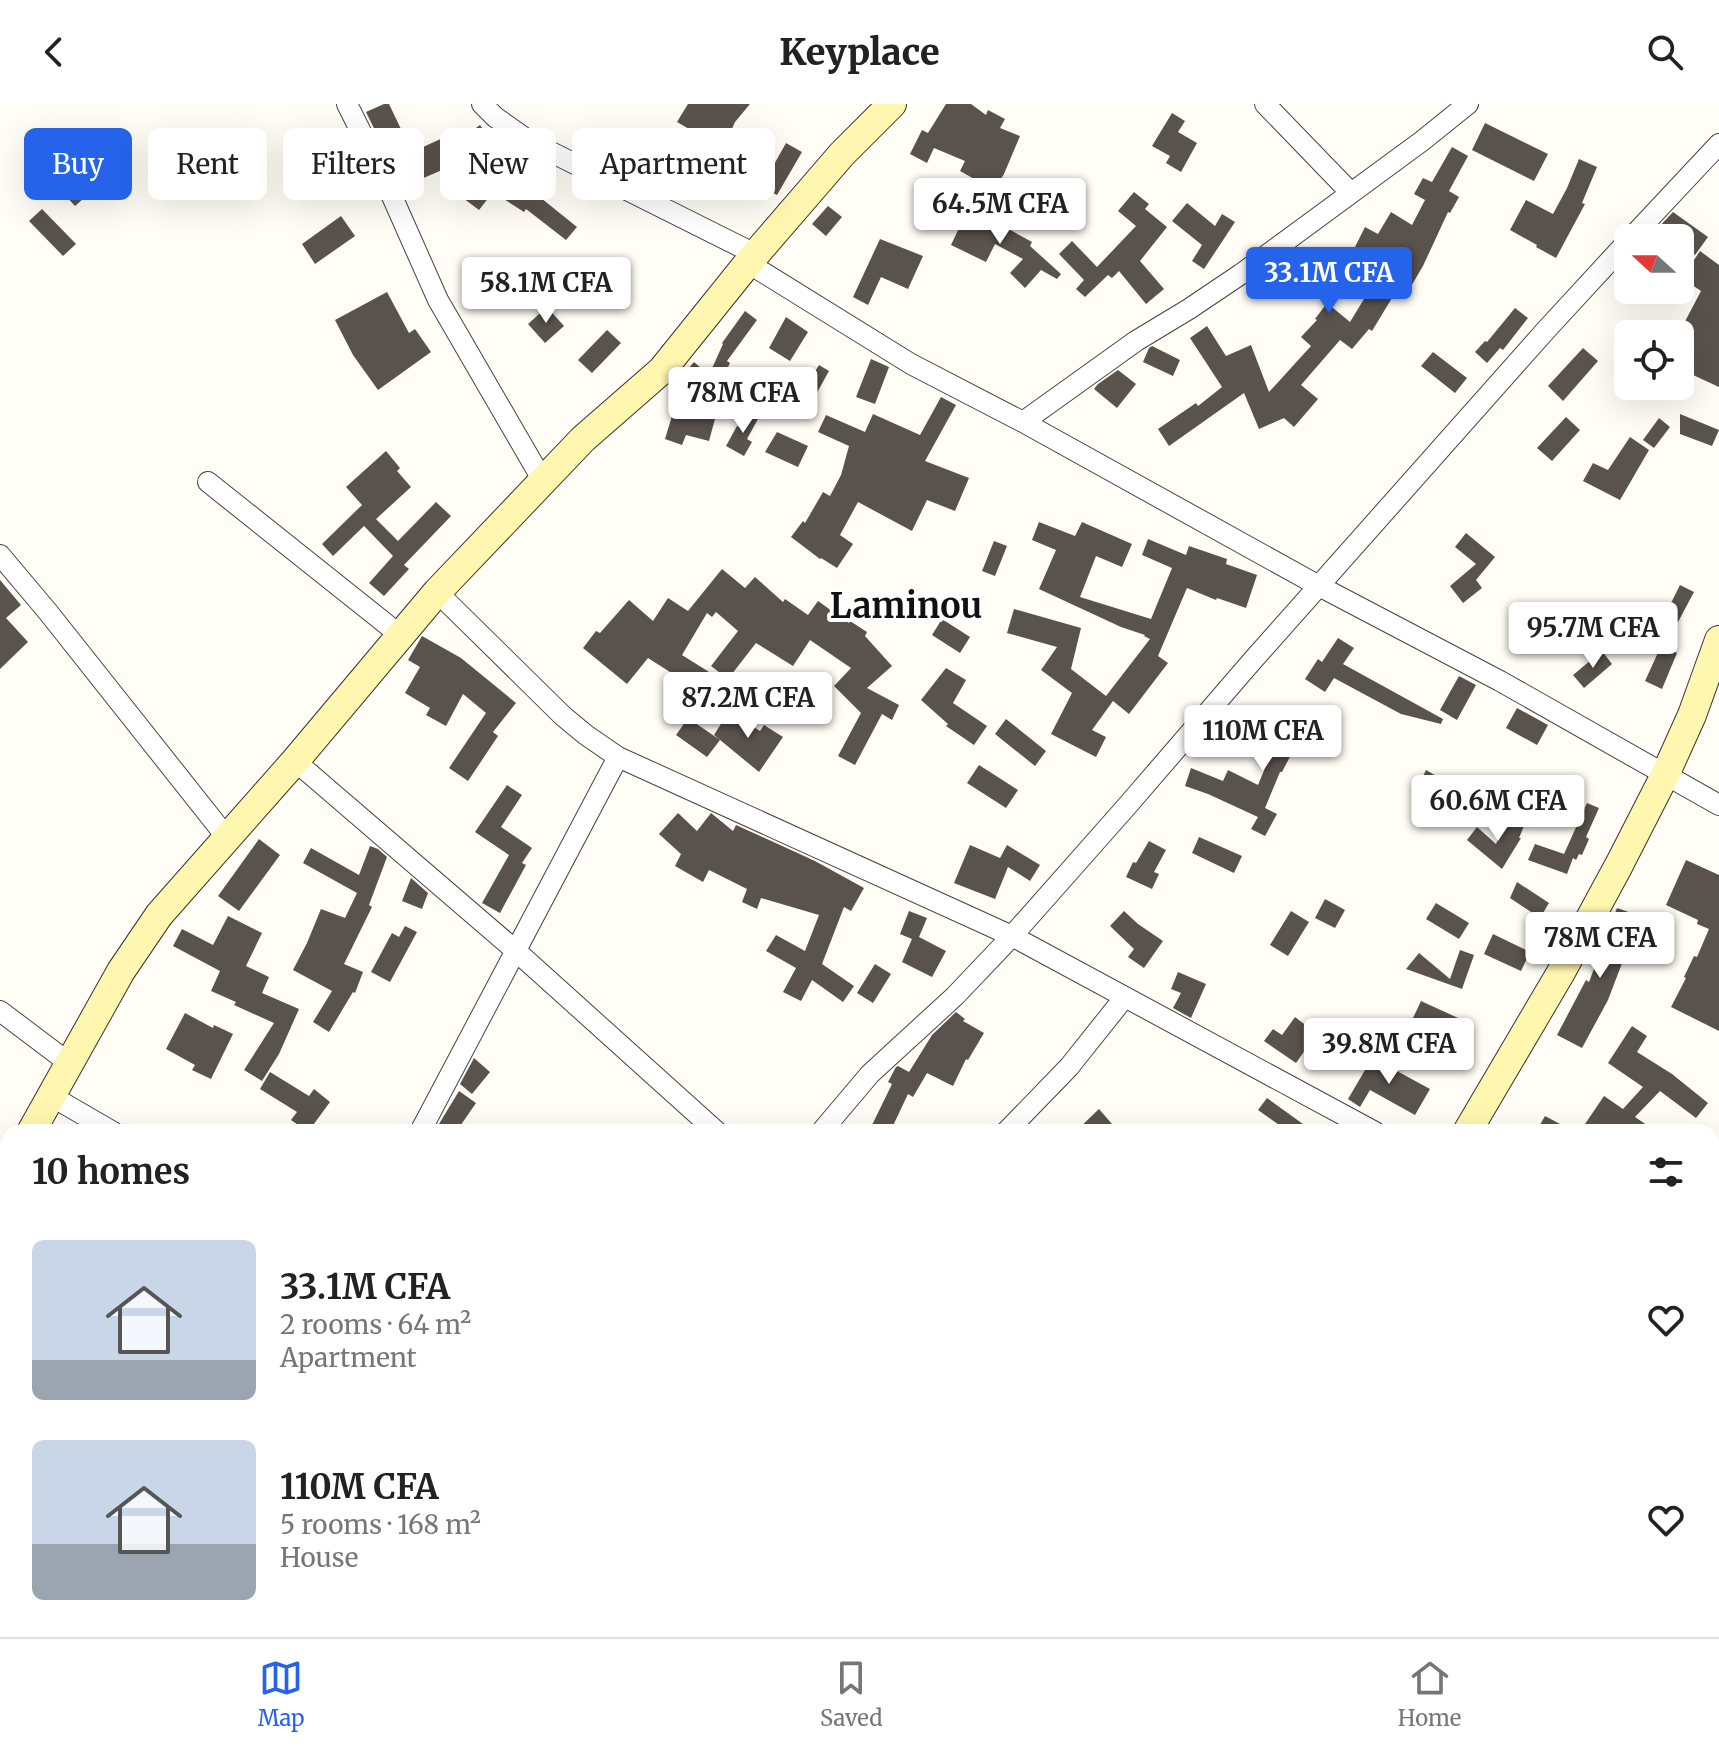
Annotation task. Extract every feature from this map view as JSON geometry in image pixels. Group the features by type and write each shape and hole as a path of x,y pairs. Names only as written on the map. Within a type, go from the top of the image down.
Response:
{"street":[{"path":"347,104 438,300 543,481"},
{"path":"482,104 529,141 752,258 911,364 1500,681 1719,805"},
{"path":"35,1124 121,971 159,915 228,839 437,592 583,439 662,370 752,258 842,154 892,104"},
{"path":"1265,104 1351,193"},
{"path":"1023,422 1136,341 1241,274 1468,104"},
{"path":"1645,224 1719,144"},
{"path":"828,1124 870,1074 955,996 1012,936 1546,330 1614,257"},
{"path":"208,482 400,635"},
{"path":"0,555 228,839"},
{"path":"437,592 563,716 618,757 1012,936 1360,1124"},
{"path":"1472,1124 1560,974 1665,775 1692,715 1719,640"},
{"path":"424,1124 618,757"},
{"path":"295,761 516,951 708,1124"},
{"path":"1014,1124 1069,1067 1124,998"},
{"path":"0,1011 69,1063"},
{"path":"51,1096 99,1124"}],"building":[{"path":"389,104 400,128 374,128 366,112"},
{"path":"688,104 750,104 732,128 687,128 677,122"},
{"path":"946,104 971,104 986,115 988,110 1005,119 1000,128 1020,136 994,190 960,171 965,161 934,148 927,163 910,154 922,130 928,133"},
{"path":"1172,113 1185,121 1178,132 1197,143 1181,172 1166,163 1170,156 1152,146"},
{"path":"1485,123 1548,154 1534,181 1472,150"},
{"path":"440,139 440,171 424,178 424,147"},
{"path":"786,143 802,152 777,195 775,163"},
{"path":"1452,147 1468,156 1449,191 1459,197 1448,212 1423,266 1404,298 1395,293 1372,331 1369,329 1352,349 1340,340 1301,385 1318,399 1294,427 1284,418 1259,429 1244,393 1169,446 1158,429 1196,403 1198,406 1222,387 1190,338 1207,326 1226,356 1251,345 1269,392 1311,346 1301,337 1327,303 1350,322 1378,276 1348,261 1365,227 1378,234 1391,212 1412,225 1425,200 1414,194 1423,178 1432,182"},
{"path":"1579,159 1597,167 1582,203 1585,204 1556,258 1510,230 1526,200 1553,214"},
{"path":"1134,192 1149,204 1145,209 1167,227 1140,261 1164,289 1146,304 1119,271 1112,278 1108,275 1085,297 1076,289 1084,280 1059,254 1072,241 1097,267 1136,226 1118,211"},
{"path":"466,200 487,200 479,210"},
{"path":"505,200 543,200 577,227 566,240 526,209 524,212"},
{"path":"1187,203 1215,226 1222,214 1235,222 1204,269 1192,261 1202,245 1172,221"},
{"path":"828,206 842,217 826,236 812,224"},
{"path":"964,208 1032,242 1030,246 1061,274 1057,279 1041,270 1025,288 1010,273 1023,259 995,244 986,262 951,245"},
{"path":"42,209 76,244 63,256 29,221"},
{"path":"1673,212 1690,224 1662,224"},
{"path":"341,216 355,236 315,264 302,244"},
{"path":"1694,227 1708,237 1694,254"},
{"path":"880,239 923,256 908,289 881,277 868,305 853,297"},
{"path":"1700,251 1719,265 1719,387 1694,375 1694,320 1686,320 1701,291 1694,286 1694,260"},
{"path":"387,292 409,333 415,329 431,352 378,390 353,355 335,320"},
{"path":"547,307 564,326 545,343 528,324"},
{"path":"1515,308 1528,318 1503,350 1500,348 1487,363 1475,352"},
{"path":"745,311 757,320 727,361 730,363 723,377 709,375 722,343"},
{"path":"786,317 808,332 790,361 769,348"},
{"path":"607,330 621,343 592,373 578,360"},
{"path":"1152,346 1180,360 1173,376 1143,362"},
{"path":"1583,348 1598,361 1563,401 1548,386"},
{"path":"1433,352 1467,378 1455,393 1421,366"},
{"path":"871,359 889,367 875,404 856,397"},
{"path":"694,362 712,377 699,391 682,376"},
{"path":"819,365 829,371 809,407 797,401"},
{"path":"1118,370 1136,384 1117,408 1094,389"},
{"path":"941,397 956,405 925,461 969,478 955,511 927,500 912,531 858,502 840,535 853,544 837,568 791,537 803,521 805,523 823,492 830,496 841,475 849,446 818,432 826,415 865,432 873,414 920,435"},
{"path":"675,406 715,419 709,441 686,435 682,445 665,439"},
{"path":"744,413 759,417 747,439 752,442 744,456 726,446 737,426 744,429 738,424"},
{"path":"1680,414 1719,430 1712,446 1680,434"},
{"path":"1566,417 1580,430 1552,461 1537,448"},
{"path":"1659,418 1670,427 1654,448 1643,440"},
{"path":"777,432 808,446 798,467 765,452"},
{"path":"1630,437 1649,450 1620,500 1583,481 1593,463 1608,470"},
{"path":"386,451 411,487 376,519 398,541 436,502 451,516 404,565 409,569 384,596 369,583 393,556 364,526 333,556 322,544 362,505 346,487"},
{"path":"1039,522 1075,536 1082,522 1132,544 1122,567 1096,556 1080,597 1151,619 1172,568 1142,555 1148,539 1186,555 1189,546 1227,559 1226,564 1257,575 1246,608 1187,588 1158,656 1168,663 1129,714 1113,701 1092,730 1106,737 1096,757 1051,734 1072,693 1041,670 1057,647 1007,633 1014,609 1081,628 1071,669 1106,696 1150,639 1039,589 1056,550 1032,540"},
{"path":"1466,533 1495,557 1476,580 1482,588 1463,603 1450,586 1476,564 1455,547"},
{"path":"994,541 1007,546 995,576 982,571"},
{"path":"722,569 745,588 755,577 783,602 785,599 808,615 818,601 867,632 865,636 892,666 867,688 899,705 892,720 882,714 855,765 838,756 861,713 834,686 851,668 810,640 793,666 756,643 728,679 711,666 738,631 716,612 712,617 707,613 682,655 717,677 706,695 648,658 627,684 583,648 629,600 653,621 668,598 688,611"},
{"path":"0,580 21,605 6,618 28,642 0,669"},
{"path":"1680,585 1694,592 1678,622 1665,615"},
{"path":"942,619 970,637 960,653 932,635"},
{"path":"422,636 461,658 516,703 493,732 498,736 468,781 449,768 486,713 463,694 446,726 426,715 430,708 405,693 420,667 408,660"},
{"path":"1338,638 1354,648 1343,664 1443,719 1441,724 1401,714 1334,678 1325,692 1305,679 1318,659 1322,662"},
{"path":"1661,646 1677,653 1662,689 1645,681"},
{"path":"1602,651 1612,664 1584,688 1573,675"},
{"path":"946,668 966,680 953,703 987,726 974,745 946,726 948,724 921,700"},
{"path":"1459,676 1476,685 1457,720 1440,710"},
{"path":"1517,708 1548,725 1537,745 1506,728"},
{"path":"1299,710 1333,724 1321,751 1292,742 1290,747 1294,749 1280,772 1265,808 1277,814 1265,836 1251,829 1258,817 1185,786 1191,768 1223,781 1228,770 1258,785"},
{"path":"729,711 760,731 764,725 783,737 759,772 714,735"},
{"path":"688,718 720,740 707,757 676,735"},
{"path":"1006,719 1046,751 1035,766 995,734"},
{"path":"979,765 1018,790 1006,808 967,783"},
{"path":"1426,770 1438,777 1429,795 1417,789"},
{"path":"507,785 522,795 501,827 532,848 500,913 482,903 509,855 475,832"},
{"path":"1587,803 1599,808 1582,855 1579,854 1576,860 1573,858 1567,874 1528,860 1535,844 1564,854"},
{"path":"678,813 697,831 711,813 733,831 736,825 815,861 864,888 851,911 844,907 822,964 854,986 843,1002 812,980 801,1001 783,992 796,968 766,951 776,935 805,951 819,915 761,898 757,909 742,902 747,889 709,870 703,882 675,866 681,854 659,834"},
{"path":"1507,819 1524,826 1521,838 1502,869 1467,840 1477,827 1496,844"},
{"path":"1199,837 1242,856 1234,873 1192,853"},
{"path":"259,839 280,855 239,911 218,896"},
{"path":"1149,841 1166,850 1154,872 1159,874 1152,889 1126,877"},
{"path":"970,845 1000,858 1007,845 1040,865 1030,881 1008,867 995,899 954,883"},
{"path":"370,846 387,857 369,905 372,907 344,964 363,972 355,993 329,1032 313,1022 332,991 293,970 321,909 345,918 357,893 303,863 311,848 359,875"},
{"path":"1686,860 1719,875 1719,1031 1671,1007 1709,929 1697,924 1698,920 1666,905"},
{"path":"411,878 428,893 422,909 402,901"},
{"path":"1517,882 1549,903 1540,918 1510,898"},
{"path":"1325,899 1345,910 1335,928 1315,918"},
{"path":"1436,903 1469,923 1459,939 1426,919"},
{"path":"1617,908 1640,916 1608,1000 1582,1048 1557,1035 1586,980 1589,982"},
{"path":"909,911 927,918 919,937 946,951 932,977 902,962 912,939 900,934"},
{"path":"1124,911 1163,941 1144,968 1128,957 1134,949 1110,926"},
{"path":"1291,911 1309,922 1288,956 1270,945"},
{"path":"228,916 262,933 246,966 269,977 262,993 299,1009 279,1054 262,1081 244,1070 274,1023 211,991 220,971 173,946 182,929 213,945"},
{"path":"405,926 417,932 390,982 371,972 392,933 399,937"},
{"path":"1493,934 1530,952 1521,971 1484,954"},
{"path":"1460,950 1474,955 1462,989 1406,969 1419,953 1450,979"},
{"path":"875,964 891,974 873,1003 857,993"},
{"path":"1178,972 1206,984 1191,1018 1173,1008 1181,993 1171,989"},
{"path":"1421,1001 1469,1023 1455,1042 1413,1018"},
{"path":"956,1012 965,1019 963,1021 984,1033 966,1059 953,1086 927,1073 913,1097 908,1094 894,1124 872,1124 892,1084 888,1082 896,1067 909,1072 932,1035"},
{"path":"185,1013 213,1028 214,1025 233,1034 211,1079 192,1070 195,1065 166,1049"},
{"path":"1295,1017 1342,1053 1332,1065 1308,1046 1296,1063 1264,1041 1273,1029 1282,1035"},
{"path":"1632,1026 1647,1036 1637,1052 1672,1074 1708,1103 1696,1118 1660,1091 1635,1117 1645,1124 1585,1124 1604,1096 1623,1109 1643,1087 1608,1063"},
{"path":"1375,1053 1387,1060 1384,1064 1430,1089 1415,1115 1370,1090 1360,1107 1348,1099"},
{"path":"474,1058 490,1072 472,1094 460,1084"},
{"path":"270,1072 309,1096 314,1089 330,1102 314,1124 297,1124 291,1120 297,1112 260,1089"},
{"path":"459,1091 476,1103 462,1124 439,1124"},
{"path":"1267,1098 1303,1124 1278,1124 1258,1110"},
{"path":"1099,1109 1112,1124 1083,1124"},
{"path":"1545,1116 1560,1124 1540,1124"}],"district":[{"name":"Laminou","path":"906,606"}]}
